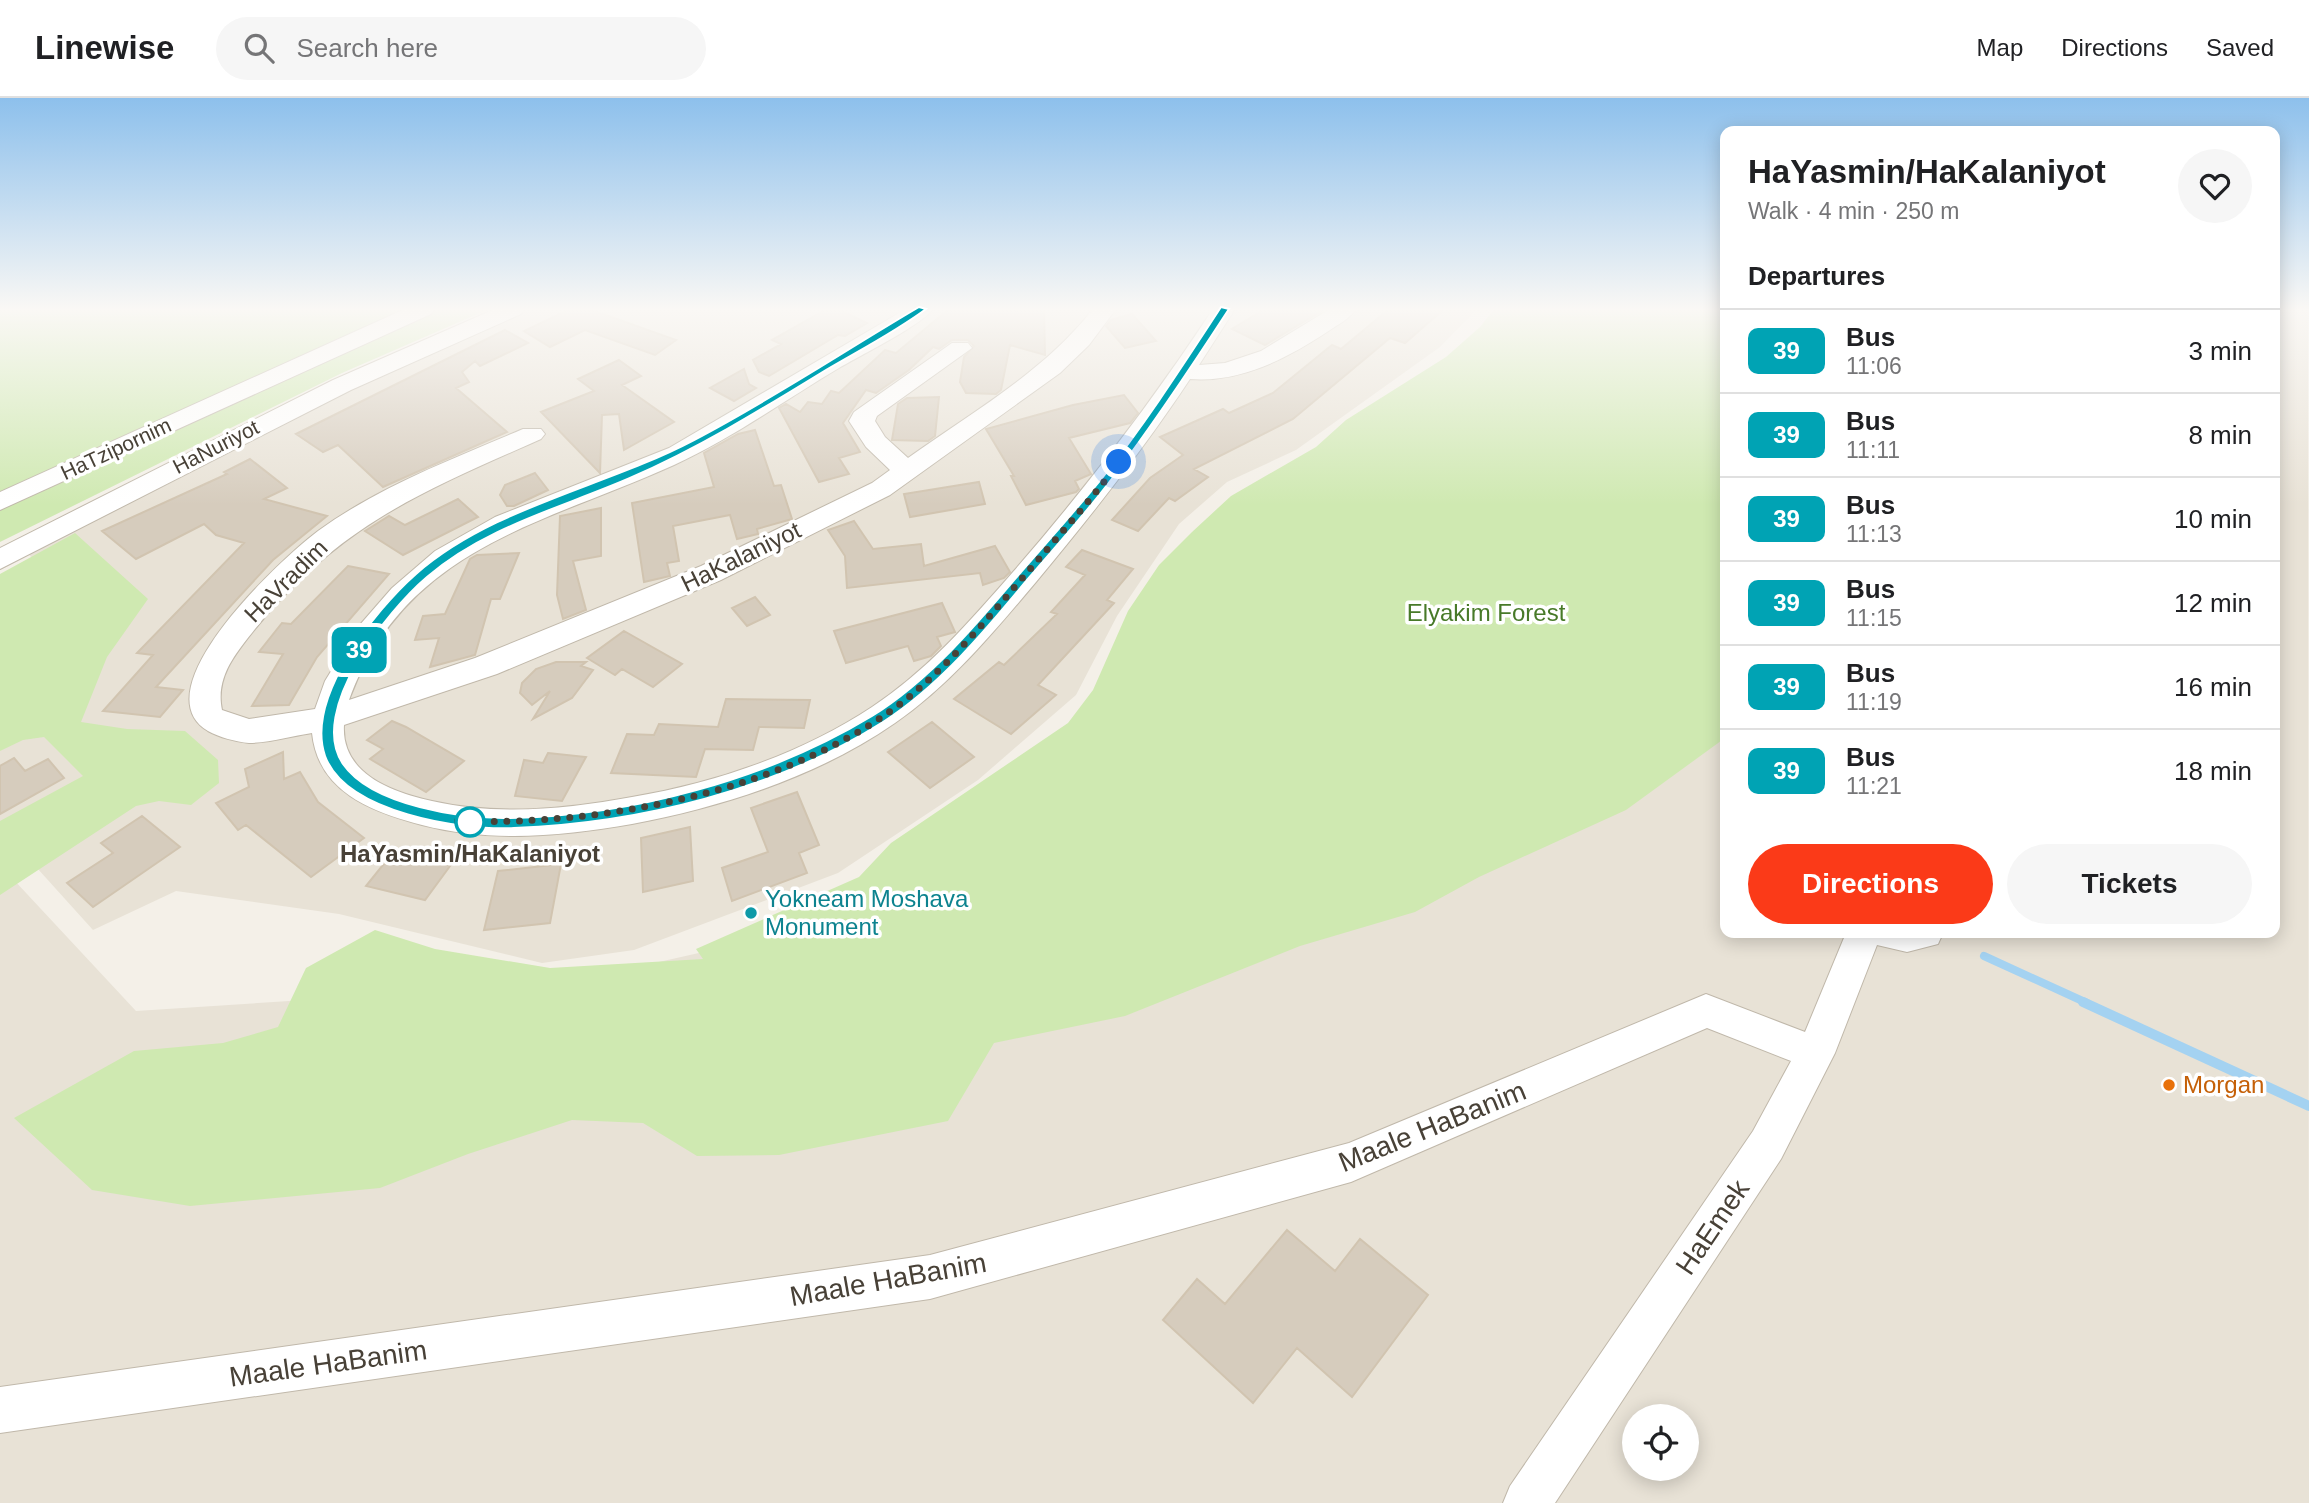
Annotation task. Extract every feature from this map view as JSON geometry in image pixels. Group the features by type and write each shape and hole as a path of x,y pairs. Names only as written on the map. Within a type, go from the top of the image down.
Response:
{"street":[{"name":"HaTzipornim","path":"0,502 279,375"},
{"name":"HaNuriyot","path":"0,560 365,375"},
{"path":"812,375 698,442 625,476 490,530 453,551 421,576 388,608 360,648 339,688 327,719 331,753 340,771 356,783 410,809 457,821 510,823 623,811 735,783 796,761 879,718 913,693 944,665 983,625 1107,478 1181,375"},
{"path":"907,471 866,430 862,421 866,412 921,375"},
{"name":"HaKalaniyot","path":"327,719 486,666 675,589 881,489 1042,375"},
{"name":"HaVradim","path":"327,719 249,731 225,726 208,716 204,702 205,681 220,650 272,589 302,558 334,533 401,493 532,434"},
{"name":"HaEmek","path":"1527,1503 1767,1145 1816,1053 1862,938"},
{"name":"Maale HaBanim","path":"0,1410 930,1277 1351,1163 1706,1011 1816,1053"}],"shaded area":[{"path":"349,375 1401,375 1296,450 1227,482 1179,524 1117,616 1076,695 978,780 838,873 634,950 542,963 339,914 176,891 93,930 0,827 0,741 103,648 20,543 292,400"},
{"path":"1640,375 1720,375 1720,938 2280,938 2280,375 2308,375 2309,1503 0,1503 0,865 136,1011 566,983 974,891"}],"green space":[{"path":"0,375 339,375 0,542"},
{"name":"Elyakim Forest","path":"1418,375 1720,375 1720,742 1626,810 1479,877 1415,912 1300,946 1125,1016 994,1043 948,1121 779,1155 697,1156 643,1123 572,1120 468,1154 380,1188 190,1206 92,1190 14,1118 134,1051 223,1043 278,1027 306,968 375,930 435,949 550,968 703,959 696,949 859,877 891,843 1068,723 1093,690 1128,611 1159,565 1231,496 1316,447 1346,420"},
{"path":"75,533 148,599 107,657 81,722 127,729 185,731 218,760 219,783 191,805 159,801 136,806 0,895 0,821 83,776 44,737 23,740 0,751 0,574"}],"building":[{"path":"415,375 464,375 469,382 456,388 507,432 383,487 338,445 323,452 296,434"},
{"path":"588,375 639,375 641,376 622,385 674,422 624,450 619,414 602,415 600,473 541,412 594,391 578,379"},
{"path":"734,375 746,375 749,384 756,388 734,401 710,388"},
{"path":"859,375 902,375 876,393 866,390 843,423 860,452 839,458 849,474 819,482 779,408 786,404 800,412 808,402 822,404 831,391 839,393"},
{"path":"961,375 1004,375 1001,390 996,394 966,393 960,382"},
{"path":"1296,375 1346,375 1293,419 1194,469 1208,477 1175,501 1169,498 1138,531 1112,520 1150,478 1183,455 1160,437 1223,409 1229,413 1273,393"},
{"path":"1124,395 1138,413 1130,423 1069,438 1091,474 1075,481 1079,489 1026,505 1011,476 1014,476 986,429 1073,405"},
{"path":"939,397 935,436 928,441 892,440 898,404 907,398"},
{"path":"755,430 774,486 781,485 792,519 757,529 758,534 737,539 730,515 673,526 679,561 667,563 670,576 644,582 632,503 714,487 704,453 738,434"},
{"path":"250,459 287,488 264,499 327,516 273,560 156,687 183,690 160,717 103,711 153,655 137,653 244,543 216,535 204,524 136,559 102,531 227,474 224,472"},
{"path":"535,473 548,490 514,506 507,506 500,495 505,485"},
{"path":"979,482 985,504 910,517 904,494"},
{"path":"458,499 478,517 403,555 365,531 389,516 405,525"},
{"path":"601,508 601,556 573,561 586,610 563,619 557,595 560,516"},
{"path":"854,521 873,549 921,544 924,566 995,546 1010,572 1004,578 983,585 980,573 847,588 845,556 828,530"},
{"path":"1082,550 1133,569 1107,600 1114,603 1038,685 1056,695 1011,734 954,699 999,662 1004,665 1057,614 1051,612 1085,575 1066,567"},
{"path":"519,553 500,599 491,599 475,655 430,667 439,638 415,640 423,616 445,614 470,559 477,555"},
{"path":"348,566 389,574 317,657 289,705 252,706 283,654 259,652 282,623 291,624"},
{"path":"755,597 770,615 747,626 732,608"},
{"path":"942,603 955,632 937,637 941,646 931,656 914,661 908,646 846,663 834,631"},
{"path":"624,631 682,664 653,687 622,669 615,675 587,658"},
{"path":"556,662 586,662 581,666 593,670 572,698 533,719 550,691 532,705 520,693 522,683 536,669"},
{"path":"726,699 810,700 804,728 759,727 753,750 705,749 696,777 611,773 627,734 654,735 659,724 718,727"},
{"path":"392,721 464,761 426,792 370,759 383,749 367,740"},
{"path":"932,722 974,757 930,788 888,752"},
{"path":"283,752 284,779 300,772 318,802 364,838 311,877 246,825 238,830 216,803 249,787 245,769"},
{"path":"548,753 586,757 562,801 515,796 524,760 543,763"},
{"path":"14,758 25,771 48,759 64,778 0,814 0,766"},
{"path":"797,792 819,845 799,853 807,873 732,901 722,868 768,852 751,808"},
{"path":"142,816 180,847 93,907 67,883 113,853 101,843"},
{"path":"690,827 693,881 643,892 641,838"},
{"path":"395,850 453,862 425,900 366,886"},
{"path":"561,864 550,923 484,930 498,871"},
{"path":"1287,1230 1335,1271 1360,1239 1428,1295 1352,1397 1297,1348 1253,1403 1163,1320 1197,1279 1225,1304"}],"waterway":[{"path":"1984,956 2087,1003"},
{"path":"2083,1002 2309,1106"}],"bus line":[{"name":"39","path":"811,375 668,458 490,530 453,551 421,576 388,608 360,648 339,688 327,719 331,753 340,771 364,790 410,809 457,821 510,823 570,819 669,802 735,783 796,761 835,743 879,718 913,693 983,625 1107,478 1181,375"}],"place":[{"name":"HaYasmin/HaKalaniyot","path":"470,822"},
{"name":"Yokneam Moshava Monument","path":"751,913"},
{"name":"Morgan","path":"2169,1085"}],"route":[{"path":"470,822 457,821 510,823 570,819 669,802 735,783 796,761 835,743 879,718 913,693 944,665 983,625 1119,462"}]}
